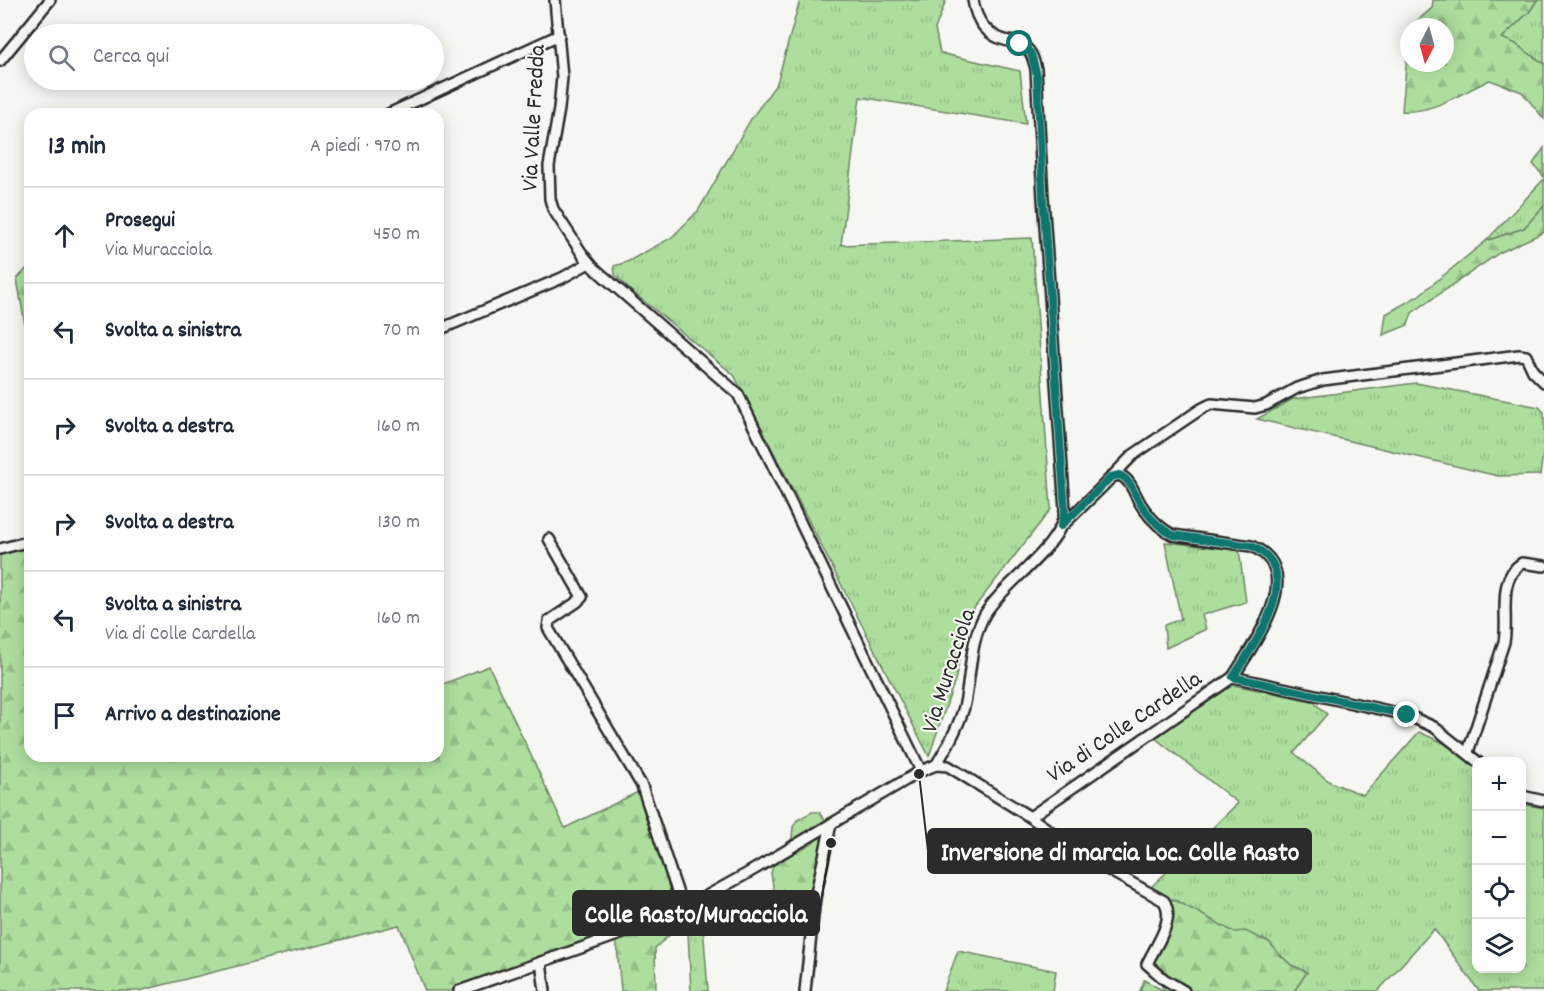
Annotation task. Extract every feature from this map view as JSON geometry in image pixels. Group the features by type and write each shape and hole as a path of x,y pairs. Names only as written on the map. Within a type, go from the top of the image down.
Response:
{"street":[{"path":"30,24 50,0"},
{"name":"Via Valle Fredda","path":"555,0 561,84 549,166 550,199 553,209 589,263 738,394 921,771"},
{"path":"973,0 975,12 983,27 994,36 1025,46 1031,53 1036,69 1065,510 1061,526"},
{"path":"0,61 24,32"},
{"path":"444,88 559,35"},
{"path":"401,108 440,90"},
{"path":"444,327 569,275 589,263"},
{"name":"Via Muracciola","path":"936,765 953,735 962,712 977,636 985,614 1002,592 1050,543 1061,526 1133,455 1211,404 1255,408 1266,405 1297,388 1323,380 1519,355 1526,356 1533,371 1544,382"},
{"path":"1111,477 1119,475 1127,478 1143,509 1164,531 1173,535 1251,546 1262,551 1272,560 1277,569 1275,602 1258,637 1233,677"},
{"path":"549,539 582,595 579,601 549,621 549,630 642,786 684,909"},
{"path":"0,549 24,543"},
{"path":"1468,752 1504,642 1507,580 1515,568 1522,563 1544,566"},
{"name":"Via di Colle Cardella","path":"1029,817 1233,677 1407,715 1434,727 1473,757"},
{"path":"459,991 632,930 684,909 921,771 936,765 948,766 1096,863 1164,901 1168,919 1147,964 1164,979 1184,991"},
{"path":"1526,796 1544,801"},
{"path":"805,991 815,898 831,824"},
{"path":"542,962 545,991"}],"green space":[{"path":"800,0 946,0 935,29 940,53 1020,71 1026,124 860,97 841,245 1032,238 1051,509 967,617 956,677 929,756 734,375 615,275 614,266 627,262 671,238 698,211 751,119 777,83"},
{"path":"1433,0 1537,0 1530,11 1502,38 1514,43 1544,64 1544,119 1522,92 1490,80 1436,106 1402,111 1406,72 1454,72 1454,18 1420,18 1432,8"},
{"path":"1537,0 1544,0 1544,64 1514,43 1501,39 1530,11"},
{"path":"1544,148 1544,177 1533,164"},
{"path":"1544,179 1544,206 1524,228 1486,241"},
{"path":"1544,206 1544,232 1499,253 1412,313 1408,325 1383,335 1386,314 1418,296 1486,241 1524,228"},
{"path":"24,271 24,319 17,279"},
{"path":"1416,383 1539,407 1544,412 1544,446 1540,475 1498,476 1257,419 1293,399"},
{"path":"1165,542 1239,550 1246,602 1202,615 1206,629 1166,648 1164,625 1181,619"},
{"path":"24,543 24,762 444,762 444,684 489,666 565,828 642,790 683,909 687,913 677,928 655,948 656,991 621,991 616,936 459,991 425,991 399,925 139,991 0,991 0,549"},
{"path":"1233,685 1312,701 1327,714 1294,753 1330,782 1363,795 1419,732 1459,750 1472,762 1472,973 1526,973 1526,805 1544,808 1544,991 1479,991 1434,929 1378,991 1294,991 1307,972 1291,965 1269,942 1234,932 1147,891 1238,803 1155,738"},
{"path":"812,812 819,812 827,823 810,897 774,892 771,873 776,857 792,838 793,827 797,820"},
{"path":"1173,899 1234,932 1245,931 1269,942 1291,965 1307,972 1294,991 1164,991 1156,972 1152,952 1168,919 1164,901"},
{"path":"702,912 708,991 691,991 687,913"},
{"path":"958,951 1056,971 1053,991 943,991"},
{"path":"1144,980 1164,991 1140,991"}],"place":[{"name":"Inversione di marcia Loc. Colle Rasto","path":"919,774"},
{"name":"Colle Rasto/Muracciola","path":"831,843"}],"route":[{"path":"1020,44 1028,49 1033,57 1038,87 1043,198 1065,510 1065,518 1061,526 1111,477 1119,475 1127,478 1143,509 1164,531 1173,535 1251,546 1262,551 1272,560 1277,569 1275,602 1258,637 1233,677 1407,715"}]}
